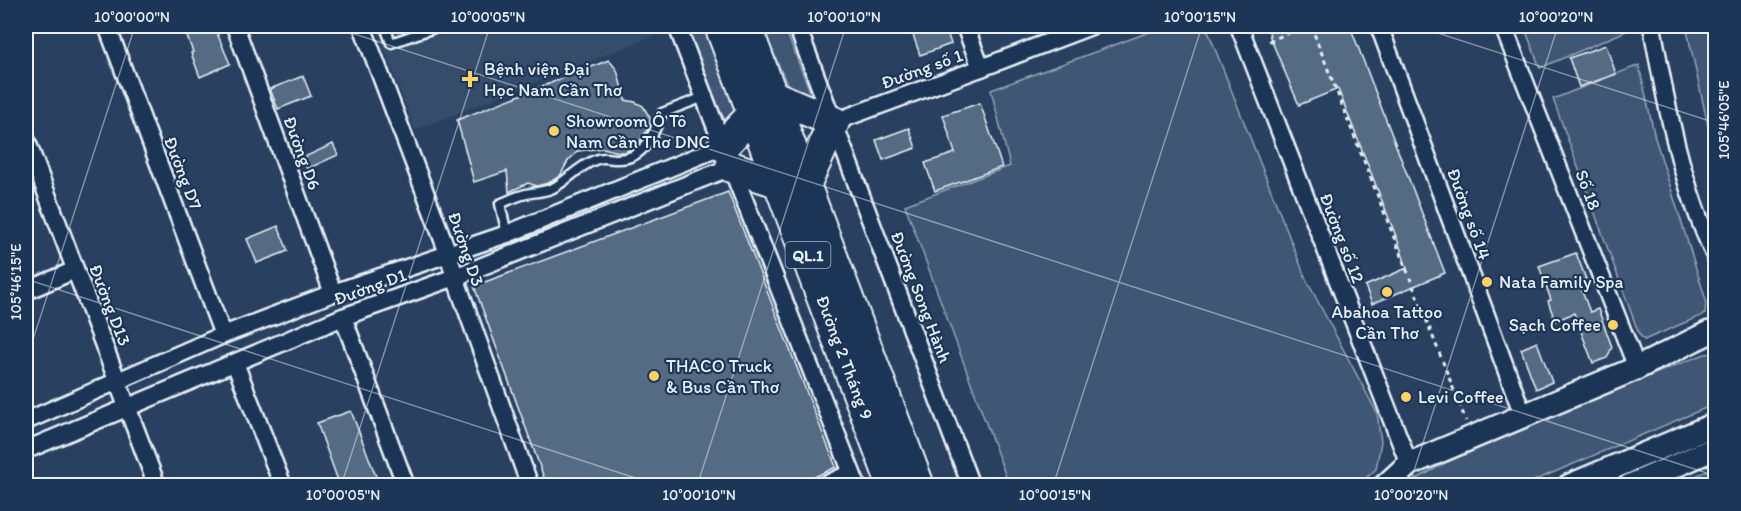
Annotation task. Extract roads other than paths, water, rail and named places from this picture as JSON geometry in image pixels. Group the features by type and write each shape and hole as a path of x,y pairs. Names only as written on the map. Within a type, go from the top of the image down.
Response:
{"highway":[{"name":"Đường 2 Tháng 9","path":"720,26 763,104"},
{"name":"Đường 2 Tháng 9","path":"746,26 763,104 793,184 894,486"},
{"path":"763,104 834,122 793,184 727,157 763,104"},
{"name":"Đường 2 Tháng 9","path":"793,184 919,486"}],"main road":[{"path":"1385,486 1409,465 1637,368 1708,333 1716,332"},
{"path":"1569,486 1716,424"},
{"path":"1629,486 1716,448"}],"street":[{"name":"Đường D7","path":"107,26 223,335"},
{"name":"Đường D6","path":"235,26 333,293"},
{"name":"Đường D3","path":"362,26 448,253 530,486"},
{"path":"677,26 854,479 823,486"},
{"name":"Đường Song Hành","path":"797,26 971,486"},
{"path":"965,26 981,68"},
{"name":"Đường số 1","path":"834,122 1091,26"},
{"name":"Đường số 12","path":"1239,26 1409,465"},
{"name":"Đường số 14","path":"1379,26 1523,416"},
{"name":"Số 18","path":"1503,26 1637,368"},
{"path":"1652,26 1678,152 1701,227 1716,258"},
{"name":"Đường D13","path":"26,139 157,486"},
{"name":"Đường D1","path":"26,421 223,335 333,293 727,157"},
{"name":"Đường D1","path":"26,450 344,317 455,277 727,157"},
{"path":"26,291 75,270"},
{"path":"344,317 406,486"},
{"path":"235,363 283,486"}],"lane":[{"path":"385,26 391,44 440,26"},
{"path":"507,234 500,204 553,188 596,159 606,157 618,159 635,155 645,148 655,132 662,113 704,97"}],"place":[{"name":"Bệnh viện Đại Học Nam Cần Thơ","path":"470,79"},
{"name":"Showroom Ô Tô Nam Cần Thơ DNC","path":"554,131"},
{"name":"Nata Family Spa","path":"1487,282"},
{"name":"Abahoa Tattoo Cần Thơ","path":"1387,292"},
{"name":"Sạch Coffee","path":"1613,325"},
{"name":"THACO Truck & Bus Cần Thơ","path":"654,376"},
{"name":"Levi Coffee","path":"1406,397"}]}
